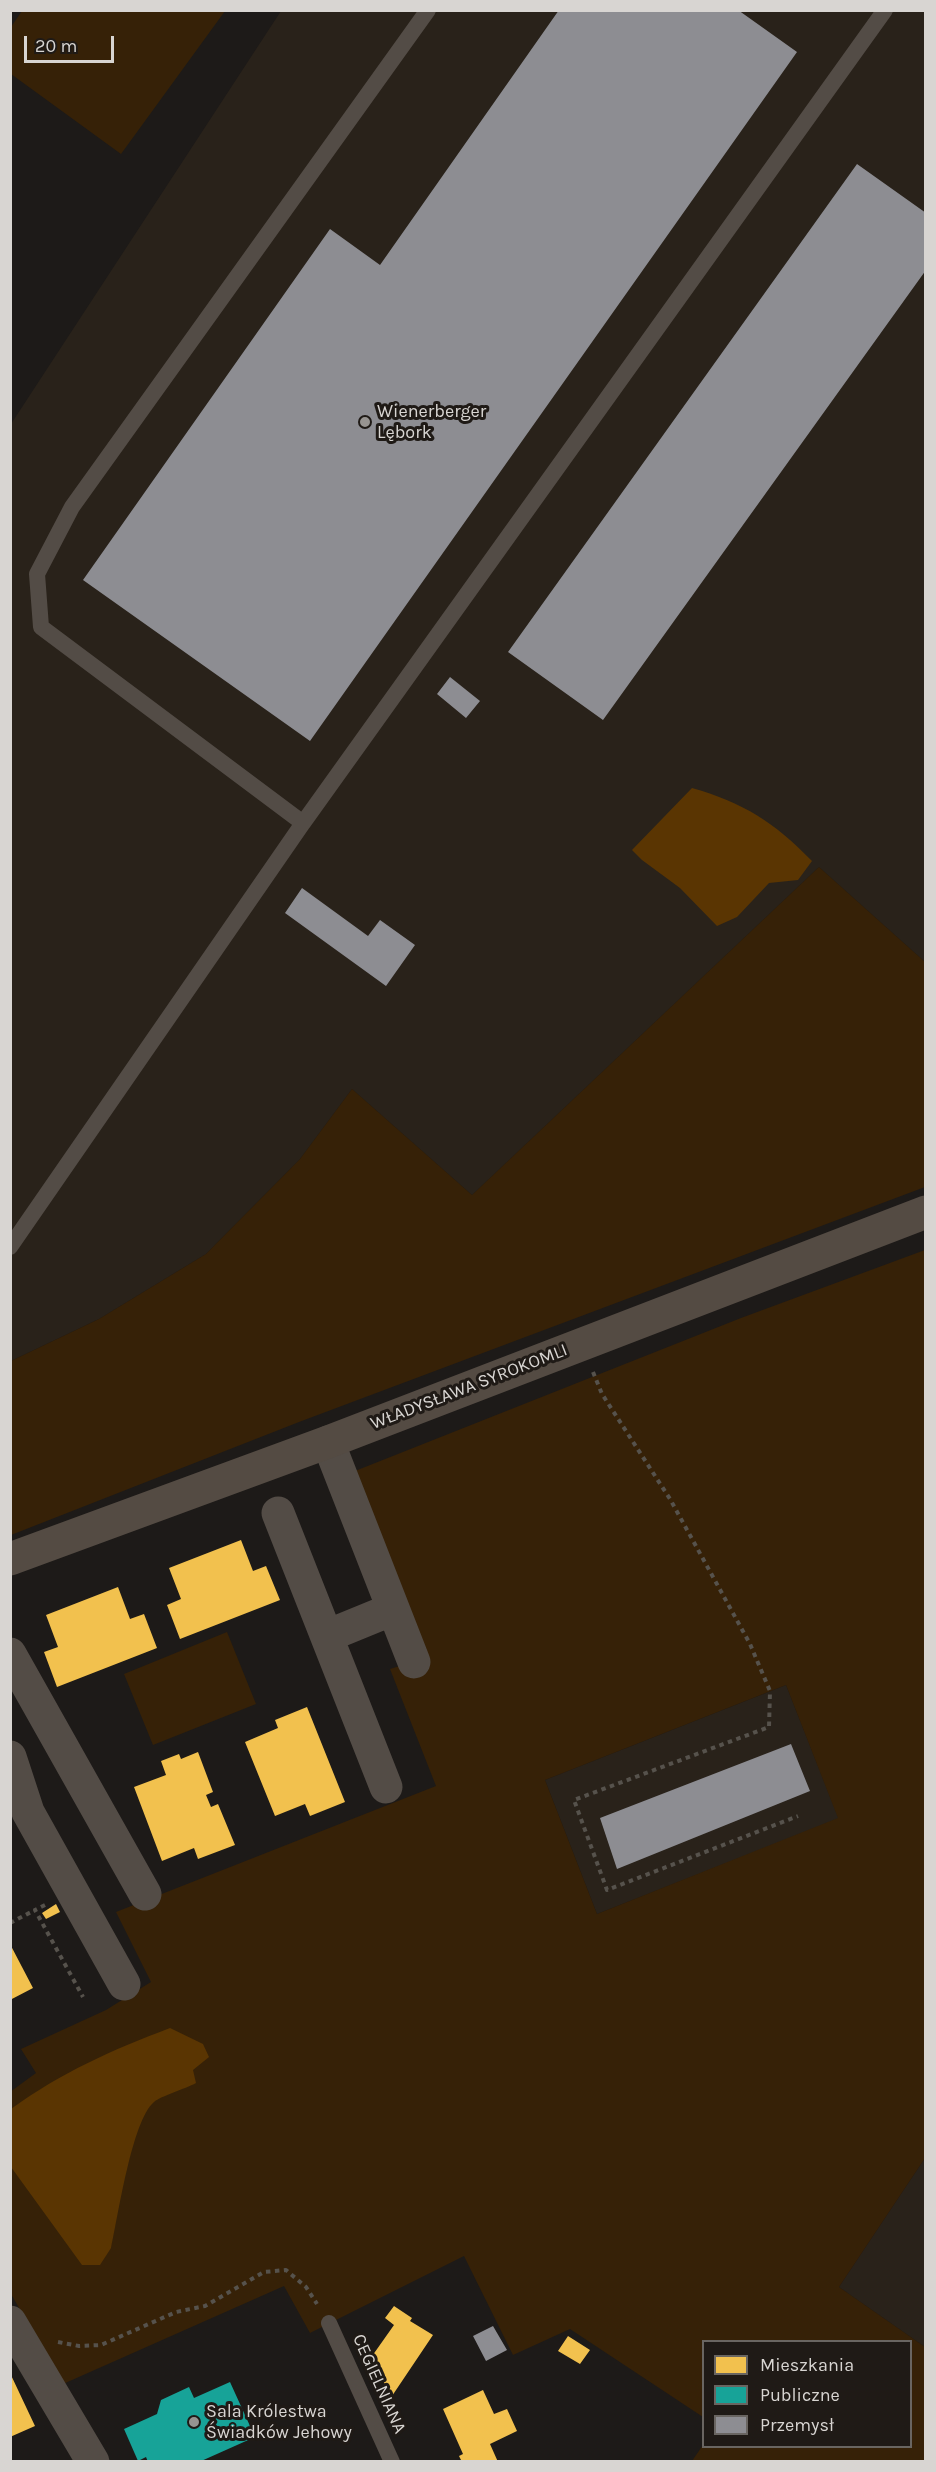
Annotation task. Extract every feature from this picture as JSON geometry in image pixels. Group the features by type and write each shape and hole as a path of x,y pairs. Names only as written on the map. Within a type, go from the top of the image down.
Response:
{"street":[{"name":"WŁADYSŁAWA SYROKOMLI","path":"10,1559 328,1442 926,1212"},
{"path":"328,1442 414,1662"},
{"path":"278,1513 386,1787"},
{"path":"327,1636 393,1609"},
{"path":"10,1654 145,1894"},
{"path":"55,1735 10,1755 28,1812 124,1984"},
{"path":"10,2322 93,2462"}],"lane":[{"path":"303,823 41,627 37,573 72,507 428,10"},
{"path":"10,1247 303,823 885,10"},
{"name":"CEGIELNIANA","path":"329,2323 392,2462"}],"path":[{"path":"581,1344 602,1394 670,1499 750,1644 770,1691 769,1727 574,1800 607,1890 798,1816"},
{"path":"10,1923 49,1903"},
{"path":"35,1910 83,1997"},
{"path":"51,2341 78,2346 101,2345 176,2312 205,2306 264,2272 285,2270 306,2287 329,2323"}],"shaded area":[{"path":"22,11 225,11 121,154 11,74 11,27"},
{"path":"281,11 925,11 925,962 819,867 472,1195 352,1089 300,1159 206,1254 99,1319 11,1361 11,424"},
{"path":"692,788 743,807 785,835 812,861 798,880 769,883 737,917 717,926 680,888 632,850"},
{"path":"819,867 925,962 925,1187 299,1422 11,1535 11,1361 99,1319 206,1254 300,1159 352,1089 472,1195"},
{"path":"925,1250 925,2158 839,2287 925,2347 925,2461 692,2461 702,2446 912,2448 912,2340 702,2340 702,2416 570,2329 513,2355 464,2256 310,2333 284,2286 63,2384 11,2294 10,2092 36,2073 21,2049 106,2010 151,1982 116,1912 436,1786 390,1669 428,1657 355,1471 741,1318","holes":["786,1685 838,1818 597,1914 545,1780"]},
{"path":"227,1632 256,1704 153,1745 124,1674"},
{"path":"786,1685 839,1819 597,1914 545,1780"},
{"path":"170,2028 203,2044 209,2057 193,2070 196,2083 157,2100 146,2112 133,2148 111,2248 100,2265 82,2265 11,2167 11,2109 49,2084 88,2063"},
{"path":"925,2158 925,2347 839,2287"}],"building: Mieszkania":[{"path":"241,1540 253,1571 266,1566 280,1600 180,1639 167,1605 181,1599 169,1568"},
{"path":"118,1587 130,1619 144,1614 157,1648 57,1687 44,1652 58,1647 46,1615"},
{"path":"307,1707 345,1802 310,1816 305,1804 275,1816 245,1742 278,1728 275,1720"},
{"path":"198,1752 213,1792 206,1795 211,1807 218,1804 235,1845 198,1859 194,1848 162,1861 134,1787 166,1775 161,1761 179,1754 181,1759"},
{"path":"56,1904 60,1912 46,1919 42,1913"},
{"path":"10,1944 33,1988 10,2000"},
{"path":"394,2306 412,2318 410,2321 433,2335 392,2396 370,2359 394,2325 385,2318"},
{"path":"568,2336 590,2350 580,2364 558,2351"},
{"path":"10,2373 35,2426 10,2437"},
{"path":"483,2390 494,2414 507,2409 517,2431 490,2444 498,2462 462,2462 459,2456 463,2454 443,2409"}],"building: Publiczne":[{"name":"Sala Królestwa Świadków Jehowy","path":"230,2382 255,2437 199,2462 148,2462 146,2457 138,2461 124,2429 157,2414 161,2400 189,2387 194,2398"}],"building: Przemysł":[{"name":"Wienerberger Lębork","path":"559,10 738,10 797,52 310,741 83,580 330,229 380,265"},
{"path":"857,164 926,213 926,270 603,720 508,652"},
{"path":"450,677 480,701 466,718 437,694"},
{"path":"302,888 368,936 380,920 415,945 386,986 285,913"},
{"path":"791,1744 810,1791 617,1869 600,1818"},
{"path":"493,2326 507,2350 486,2361 473,2336"}],"place":[{"name":"Wienerberger Lębork","path":"365,422"},
{"name":"Sala Królestwa Świadków Jehowy","path":"194,2422"}]}
